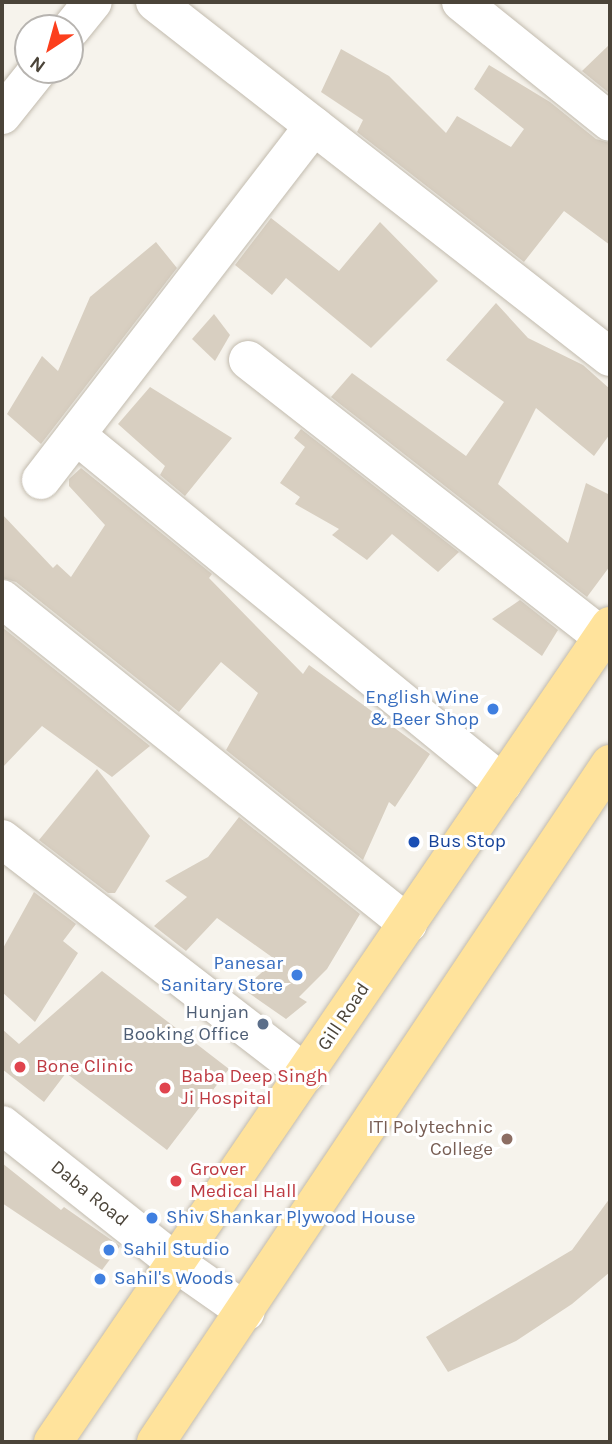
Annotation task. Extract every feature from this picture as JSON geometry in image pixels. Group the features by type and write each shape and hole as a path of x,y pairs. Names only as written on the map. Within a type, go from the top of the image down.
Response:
{"main road":[{"name":"Gill Road","path":"53,1442 607,631"},
{"path":"156,1442 246,1312 450,998 610,764"}],"street":[{"path":"155,2 610,357"},
{"path":"461,2 610,121"},
{"path":"2,115 27,84"},
{"path":"41,480 314,126"},
{"path":"248,360 607,631"},
{"path":"76,435 503,784"},
{"path":"2,599 408,924"},
{"path":"2,839 306,1074"},
{"name":"Daba Road","path":"2,1125 176,1263 246,1312"}],"building":[{"path":"610,44 610,91 609,93 582,71"},
{"path":"341,49 389,76 446,133 457,116 511,147 524,129 474,89 489,65 550,102 596,139 610,143 610,245 564,211 524,262 357,132 363,120 321,92"},
{"path":"271,218 339,271 380,222 438,281 371,348 286,278 272,295 235,265"},
{"path":"156,242 177,268 41,444 7,414 42,356 58,371 90,297"},
{"path":"496,303 528,338 583,365 610,389 610,434 594,456 536,408 498,484 568,543 586,483 610,495 610,566 587,597 331,397 352,373 466,456 504,402 446,360"},
{"path":"214,314 230,335 215,361 192,339"},
{"path":"150,387 232,438 185,496 160,475 165,466 118,424"},
{"path":"301,429 459,552 438,572 392,534 367,560 332,535 339,529 295,504 300,497 280,483 305,447 294,438"},
{"path":"81,468 212,574 209,578 303,674 309,665 430,754 395,807 389,802 363,860 226,750 258,693 221,662 179,712 16,582 2,578 2,514 53,568 57,564 71,577 105,525 69,486 69,479"},
{"path":"520,600 558,630 542,656 492,619"},
{"path":"2,627 150,746 112,777 42,726 2,768"},
{"path":"97,769 150,836 115,893 108,893 39,840"},
{"path":"239,817 360,914 327,969 299,997 307,1002 286,1019 243,989 276,960 217,918 186,951 154,926 187,897 165,881 208,857"},
{"path":"34,892 76,924 63,941 78,953 35,1022 2,992 2,950"},
{"path":"102,971 229,1069 167,1150 66,1073 44,1102 2,1069 2,1029 19,1044"},
{"path":"2,1163 61,1210 64,1207 120,1246 102,1270 2,1203"},
{"path":"610,1198 610,1272 572,1304 516,1341 448,1372 426,1337 572,1250"}],"place":[{"name":"English Wine & Beer Shop","path":"493,709"},
{"name":"Bus Stop","path":"414,842"},
{"name":"Panesar Sanitary Store","path":"297,975"},
{"name":"Hunjan Booking Office","path":"263,1024"},
{"name":"Bone Clinic","path":"20,1067"},
{"name":"Baba Deep Singh Ji Hospital","path":"165,1088"},
{"name":"ITI Polytechnic College","path":"507,1139"},
{"name":"Grover Medical Hall","path":"176,1181"},
{"name":"Shiv Shankar Plywood House","path":"152,1218"},
{"name":"Sahil Studio","path":"109,1250"},
{"name":"Sahil's Woods","path":"100,1279"}]}
